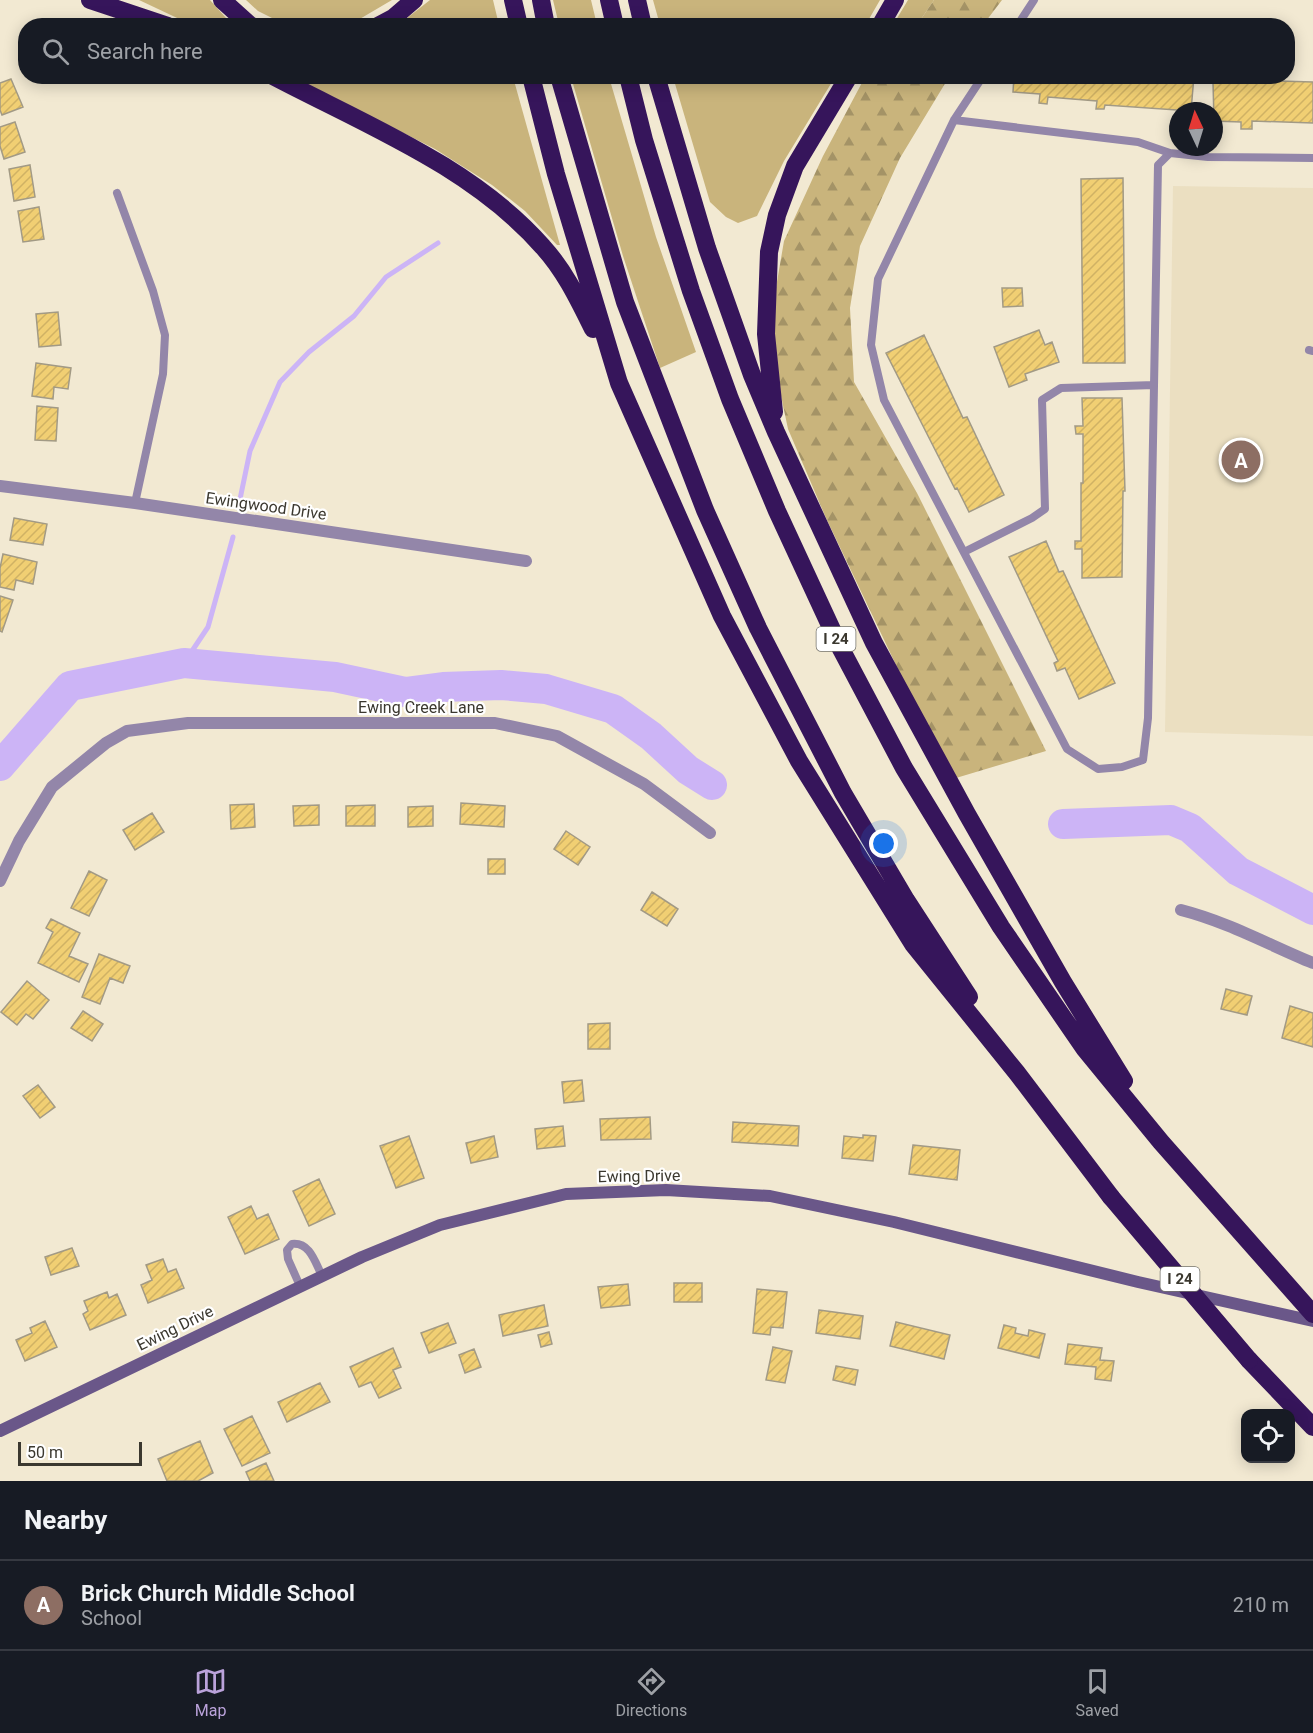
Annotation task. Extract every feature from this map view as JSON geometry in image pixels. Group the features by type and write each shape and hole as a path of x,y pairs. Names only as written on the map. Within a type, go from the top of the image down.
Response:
{"highway":[{"path":"90,0 144,18"},
{"path":"222,0 242,18"},
{"path":"393,18 414,0"},
{"path":"513,0 517,18"},
{"path":"541,0 544,18"},
{"path":"609,0 613,18"},
{"path":"637,0 641,18"},
{"path":"885,18 895,0"},
{"path":"288,84 454,172 492,198 545,248 576,293 619,383 722,615 799,761 913,944 1017,1073"},
{"path":"533,84 556,174 619,383"},
{"name":"I 24","path":"561,84 625,302 700,499 758,628 843,793 906,900 1017,1073 1111,1197 1249,1360 1313,1427"},
{"name":"I 24","path":"630,84 644,140 687,281 730,399 777,512 840,647 904,768 1001,927 1084,1048 1161,1142 1313,1314"},
{"path":"658,84 707,248 752,375 874,643 967,814 1063,982 1161,1142"},
{"path":"776,432 766,334 769,252 777,215 795,166 844,84"}],"street":[{"name":"Ewingwood Drive","path":"0,486 135,503 526,561"},
{"name":"Ewing Creek Lane","path":"0,881 19,842 52,787 106,743 127,731 188,723 495,723 557,735 644,784 710,833"},
{"path":"1181,910 1207,916 1240,929 1313,963"},
{"name":"Ewing Drive","path":"0,1431 300,1286 440,1226 566,1194 666,1190 770,1196 894,1222 1313,1321"}],"lane":[{"path":"1022,18 1034,0"},
{"path":"978,84 954,120 878,279 871,345 884,400 1067,748 1098,769 1143,760 1148,718 1158,165 1169,154"},
{"path":"954,120 1138,142 1169,153"},
{"path":"1198,156 1313,158"},
{"path":"117,193 153,291 165,335 163,374 135,503"},
{"path":"964,552 1032,518 1045,509 1042,400 1061,388 1154,385"},
{"path":"300,1286 288,1259 287,1250 292,1244 298,1244 309,1250 322,1276"}],"shaded area":[{"path":"1173,186 1313,188 1313,736 1165,732"}],"green space":[{"path":"139,0 210,0 226,18 177,18"},
{"path":"246,0 392,0 361,18 272,18 258,11"},
{"path":"430,0 493,0 497,18 407,18"},
{"path":"553,0 591,0 595,18 557,18"},
{"path":"653,0 880,0 870,18 658,18"},
{"path":"908,0 934,0 922,18 897,18"},
{"path":"934,0 1002,0 988,18 922,18"},
{"path":"307,84 515,84 560,245 557,245 525,211 492,185 435,149"},
{"path":"573,84 611,84 656,237 696,352 660,368 623,256"},
{"path":"675,84 831,84 784,161 757,216 738,223 726,217 710,202"},
{"path":"861,84 945,84 900,158 860,246 850,308 854,382 917,493 1046,751 956,778 906,686 826,518 788,429 776,372 773,305 784,241 823,156"}],"building":[{"path":"11,79 23,107 2,115 0,83"},
{"path":"1313,82 1313,123 1252,121 1252,129 1241,129 1241,122 1223,121 1223,102 1214,102 1213,84"},
{"path":"1014,84 1193,84 1192,102 1169,102 1169,109 1105,105 1104,109 1096,109 1097,101 1048,97 1047,104 1039,103 1040,94 1013,92"},
{"path":"15,122 25,152 4,159 0,146 0,127"},
{"path":"30,165 35,197 14,201 9,169"},
{"path":"1123,178 1125,363 1083,363 1081,179"},
{"path":"39,207 44,239 23,242 18,211"},
{"path":"1002,288 1022,288 1023,306 1003,307"},
{"path":"58,312 61,345 39,347 36,314"},
{"path":"1039,330 1045,345 1052,342 1059,362 1025,374 1027,380 1009,387 994,347"},
{"path":"924,335 963,418 967,417 1004,495 969,512 886,353"},
{"path":"36,363 71,368 68,389 54,387 53,399 32,396"},
{"path":"1082,398 1122,398 1125,491 1123,491 1122,577 1082,578 1082,549 1075,549 1075,541 1081,541 1083,434 1076,434 1075,426 1083,426"},
{"path":"37,406 58,408 56,441 35,440"},
{"path":"14,518 47,524 43,545 10,540"},
{"path":"1046,541 1059,572 1063,571 1115,683 1079,699 1065,668 1057,671 1054,663 1058,661 1009,557"},
{"path":"3,554 37,562 33,584 16,580 14,590 0,587"},
{"path":"0,596 13,600 2,632 0,631"},
{"path":"461,803 505,806 504,827 460,824"},
{"path":"254,804 255,827 231,829 230,805"},
{"path":"319,805 319,825 294,826 293,806"},
{"path":"375,805 375,826 346,826 346,806"},
{"path":"433,806 433,826 408,827 408,807"},
{"path":"152,813 164,832 135,850 123,830"},
{"path":"566,831 590,847 578,865 554,849"},
{"path":"488,859 505,859 505,874 488,874"},
{"path":"89,871 107,880 89,916 71,908"},
{"path":"652,892 678,909 667,926 641,910"},
{"path":"51,919 80,933 69,956 88,964 79,982 38,963 53,932 46,928"},
{"path":"99,954 130,966 123,983 110,978 100,1004 82,997"},
{"path":"27,981 49,1000 33,1019 26,1014 17,1025 1,1012"},
{"path":"1226,989 1252,996 1247,1015 1221,1009"},
{"path":"1290,1006 1313,1013 1313,1047 1282,1038"},
{"path":"83,1011 103,1024 92,1041 71,1028"},
{"path":"610,1023 610,1049 588,1049 588,1024"},
{"path":"582,1080 584,1101 564,1103 562,1082"},
{"path":"38,1085 55,1107 40,1118 23,1096"},
{"path":"650,1117 651,1139 601,1140 600,1119"},
{"path":"733,1122 799,1126 798,1146 732,1142"},
{"path":"563,1126 565,1146 537,1149 535,1129"},
{"path":"863,1135 876,1136 873,1161 842,1158 844,1136 863,1138"},
{"path":"409,1136 424,1178 396,1188 380,1146"},
{"path":"494,1136 498,1157 471,1163 466,1143"},
{"path":"913,1145 960,1150 957,1180 909,1174"},
{"path":"319,1179 335,1214 309,1226 293,1191"},
{"path":"251,1206 257,1219 268,1214 279,1239 245,1254 228,1217"},
{"path":"72,1248 79,1266 51,1275 45,1257"},
{"path":"163,1259 168,1272 176,1269 184,1288 148,1303 141,1285 152,1280 146,1265"},
{"path":"674,1283 702,1283 702,1302 674,1302"},
{"path":"628,1284 630,1305 601,1308 598,1287"},
{"path":"757,1289 787,1292 783,1328 771,1327 770,1335 753,1333"},
{"path":"107,1292 109,1298 117,1294 126,1315 90,1330 83,1314 88,1311 84,1301"},
{"path":"544,1305 548,1326 503,1336 499,1315"},
{"path":"819,1310 863,1316 860,1339 816,1333"},
{"path":"45,1321 57,1347 25,1361 16,1340 32,1333 30,1328"},
{"path":"896,1322 950,1335 944,1359 890,1346"},
{"path":"448,1323 456,1343 429,1353 421,1333"},
{"path":"1004,1325 1016,1328 1015,1333 1028,1336 1029,1330 1045,1334 1039,1358 998,1348"},
{"path":"549,1332 552,1344 541,1347 538,1335"},
{"path":"1068,1344 1102,1348 1100,1360 1114,1361 1111,1381 1095,1379 1096,1367 1065,1364"},
{"path":"773,1347 792,1351 785,1383 766,1380"},
{"path":"393,1348 401,1367 393,1370 401,1388 379,1398 371,1382 359,1387 350,1367"},
{"path":"474,1349 481,1367 465,1373 459,1355"},
{"path":"836,1366 858,1370 855,1385 833,1380"},
{"path":"320,1383 330,1402 287,1422 278,1402"},
{"path":"252,1416 270,1453 242,1466 224,1429"},
{"path":"200,1441 213,1473 198,1481 167,1481 158,1459"},
{"path":"266,1463 274,1481 250,1481 246,1472"}],"waterway":[{"path":"239,504 250,451 280,382 309,352 354,316 386,277 438,243"},
{"path":"184,663 208,627 233,537"},
{"path":"0,766 70,686 184,663 335,677 405,692 443,687 501,685 546,689 613,709 651,736 688,770 712,785"},
{"path":"1063,824 1171,820 1190,828 1238,871 1313,910"}],"place":[{"name":"Brick Church Middle School","path":"1241,460"}]}
